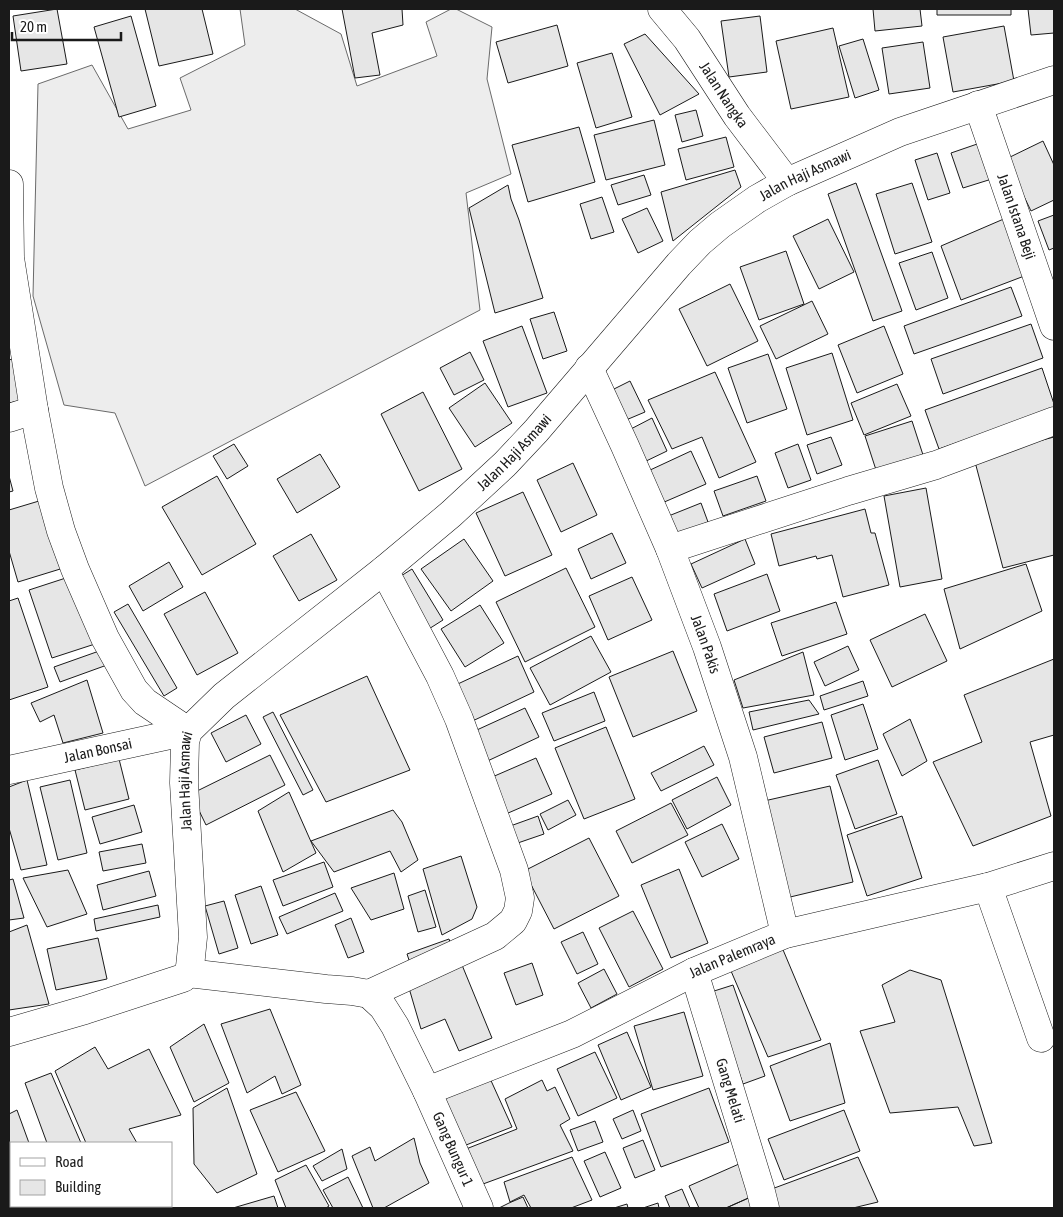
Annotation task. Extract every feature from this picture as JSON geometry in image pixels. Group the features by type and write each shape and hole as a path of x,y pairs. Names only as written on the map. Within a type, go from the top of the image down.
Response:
{"street":[{"name":"Jalan Nangka","path":"662,9 687,39 737,116 787,182"},
{"name":"Jalan Haji Asmawi","path":"188,973 193,937 184,783 185,742 188,731 224,696 384,570 451,514 505,464 536,431 649,297 700,242 736,214 757,199 787,182 900,132 1054,80"},
{"name":"Jalan Istana Beji","path":"978,105 1054,326"},
{"path":"9,184 10,258 34,410 49,488 62,531 75,568 105,638 134,690 146,702 188,731"},
{"name":"Jalan Pakis","path":"589,368 670,549 707,647 743,757 785,934"},
{"path":"9,418 34,410"},
{"path":"670,549 848,491 936,465 1054,421"},
{"path":"9,1032 183,978 188,973 369,994 495,936 513,921 518,911 520,898 514,870 459,719 440,676 384,570"},
{"name":"Jalan Bonsai","path":"9,770 188,731"},
{"name":"Jalan Palemraya","path":"427,1091 572,1034 694,972 785,934 988,887 1054,866"},
{"path":"988,887 1041,1038"},
{"name":"Gang Melati","path":"694,972 765,1208"},
{"name":"Gang Bungur 1","path":"369,994 384,1007 395,1026 427,1091 479,1208"}],"shaded area":[{"path":"240,9 295,9 341,34 357,86 437,56 426,22 451,9 456,9 492,27 487,79 511,174 466,193 480,310 145,486 115,413 64,405 33,296 38,84 92,65 128,129 191,110 180,78 245,45"}],"building":[{"path":"57,9 67,64 21,71 13,16"},
{"path":"145,9 202,9 213,54 159,66"},
{"path":"342,9 402,9 403,25 372,33 380,75 355,78"},
{"path":"873,9 920,9 922,26 875,31"},
{"path":"937,9 1011,9 1011,15 937,15"},
{"path":"1028,9 1054,9 1054,33 1031,35"},
{"path":"131,16 156,106 119,117 94,27"},
{"path":"760,16 767,72 729,77 721,21"},
{"path":"557,25 568,66 508,83 496,42"},
{"path":"1004,26 1014,81 953,92 943,37"},
{"path":"833,28 849,97 791,109 776,41"},
{"path":"645,34 699,94 660,115 624,44"},
{"path":"863,39 879,90 855,98 839,46"},
{"path":"923,42 930,88 889,94 882,48"},
{"path":"612,53 632,117 596,128 577,63"},
{"path":"696,110 703,136 682,142 675,115"},
{"path":"654,120 665,165 606,180 594,135"},
{"path":"579,127 595,182 528,202 512,145"},
{"path":"726,137 734,167 686,180 678,149"},
{"path":"1043,141 1054,165 1054,200 1031,211 1006,159"},
{"path":"983,142 995,178 963,188 951,153"},
{"path":"937,153 950,193 928,200 915,160"},
{"path":"735,170 741,187 673,241 661,192"},
{"path":"644,175 651,195 618,205 611,185"},
{"path":"856,183 902,311 873,321 828,194"},
{"path":"912,183 932,242 895,254 876,194"},
{"path":"508,185 543,298 495,313 469,208"},
{"path":"602,197 614,232 591,239 580,204"},
{"path":"647,208 663,241 638,253 622,219"},
{"path":"1054,215 1054,248 1049,250 1038,221"},
{"path":"1006,218 1027,275 961,300 941,246"},
{"path":"828,219 854,272 819,289 793,236"},
{"path":"786,251 804,304 759,320 740,267"},
{"path":"932,252 948,298 916,310 899,263"},
{"path":"730,284 758,341 707,366 679,309"},
{"path":"1011,287 1022,316 914,354 904,326"},
{"path":"812,301 828,334 776,359 760,326"},
{"path":"554,312 567,351 543,359 530,319"},
{"path":"1031,324 1043,358 943,394 931,359"},
{"path":"522,326 547,393 508,407 483,341"},
{"path":"884,326 903,374 857,393 838,345"},
{"path":"470,352 484,380 454,395 440,368"},
{"path":"832,353 853,420 807,435 786,368"},
{"path":"768,354 787,409 747,423 728,368"},
{"path":"19,357 28,399 9,403 9,360"},
{"path":"1042,368 1054,409 939,449 925,410"},
{"path":"715,372 756,462 719,478 702,437 672,449 648,400"},
{"path":"630,381 645,412 626,420 612,390"},
{"path":"485,383 512,423 475,447 449,408"},
{"path":"897,384 911,416 864,435 851,403"},
{"path":"423,392 462,469 419,491 381,414"},
{"path":"652,418 667,451 642,463 627,431"},
{"path":"912,421 924,458 877,473 865,436"},
{"path":"831,437 842,465 817,474 807,445"},
{"path":"1054,437 1054,555 1003,568 974,458"},
{"path":"234,444 248,466 227,479 213,456"},
{"path":"798,444 811,480 788,488 775,453"},
{"path":"691,451 706,484 662,503 648,471"},
{"path":"320,454 340,487 297,513 277,479"},
{"path":"573,463 597,515 561,532 537,480"},
{"path":"9,476 13,491 9,492"},
{"path":"217,476 256,544 202,575 162,507"},
{"path":"757,476 766,501 723,516 714,491"},
{"path":"926,488 942,579 900,587 884,496"},
{"path":"523,492 552,555 505,576 476,513"},
{"path":"49,498 70,566 18,582 9,551 9,510"},
{"path":"701,503 708,522 674,536 666,517"},
{"path":"865,509 871,533 875,533 889,585 843,597 832,555 817,559 816,556 779,566 771,534"},
{"path":"612,533 626,563 591,579 578,549"},
{"path":"311,534 337,580 299,601 273,556"},
{"path":"464,539 493,581 451,611 421,569"},
{"path":"745,539 755,564 702,588 691,564"},
{"path":"169,562 183,587 143,611 129,586"},
{"path":"1026,564 1042,611 960,649 944,589"},
{"path":"566,568 595,627 525,662 496,602"},
{"path":"412,569 443,620 424,632 393,581"},
{"path":"767,574 780,611 727,631 714,594"},
{"path":"75,575 98,643 52,658 29,590"},
{"path":"632,577 652,620 608,640 589,596"},
{"path":"205,592 238,653 197,675 164,614"},
{"path":"18,598 48,687 9,700 9,601"},
{"path":"836,602 847,634 782,656 771,623"},
{"path":"128,604 177,688 164,696 114,612"},
{"path":"480,605 504,643 465,667 441,629"},
{"path":"925,614 947,661 892,687 870,640"},
{"path":"591,636 611,672 550,705 530,668"},
{"path":"848,646 859,670 825,686 814,662"},
{"path":"102,650 107,665 60,682 54,667"},
{"path":"673,651 697,711 633,737 609,677"},
{"path":"803,652 814,695 743,708 734,680"},
{"path":"518,656 534,692 464,725 447,689"},
{"path":"1054,659 1054,735 1030,742 1051,816 973,846 933,762 982,742 964,695"},
{"path":"367,676 410,770 326,802 280,715"},
{"path":"87,680 103,733 63,743 54,715 40,722 31,703"},
{"path":"863,681 868,696 824,710 820,696"},
{"path":"594,692 605,721 554,741 542,713"},
{"path":"809,700 819,714 753,730 749,712"},
{"path":"863,704 878,749 845,760 831,715"},
{"path":"525,708 539,737 481,764 468,734"},
{"path":"273,712 313,790 303,795 263,717"},
{"path":"246,715 261,744 226,762 211,733"},
{"path":"910,719 927,761 902,776 883,734"},
{"path":"822,722 832,758 774,773 764,737"},
{"path":"606,727 635,799 584,819 555,748"},
{"path":"704,746 714,765 661,791 651,773"},
{"path":"270,755 285,785 206,825 191,794"},
{"path":"536,758 552,794 499,817 483,781"},
{"path":"119,759 129,799 85,810 75,770"},
{"path":"878,760 897,814 855,829 836,775"},
{"path":"717,777 731,805 687,829 672,800"},
{"path":"27,780 47,865 21,870 9,828 9,787"},
{"path":"70,780 87,853 58,860 40,787"},
{"path":"830,786 853,882 786,898 764,801"},
{"path":"289,792 316,853 283,872 258,811"},
{"path":"568,800 576,815 548,830 540,814"},
{"path":"671,803 688,835 632,863 616,831"},
{"path":"134,805 142,832 100,844 92,817"},
{"path":"393,810 402,822 418,860 401,872 390,851 334,872 311,841"},
{"path":"538,816 544,834 509,846 502,829"},
{"path":"902,816 922,878 867,896 847,835"},
{"path":"722,824 739,859 702,877 685,842"},
{"path":"589,838 619,896 554,929 524,871"},
{"path":"142,844 146,863 103,871 99,852"},
{"path":"461,856 477,907 472,919 442,935 423,869"},
{"path":"324,862 333,887 283,906 273,880"},
{"path":"679,869 708,943 671,958 641,885"},
{"path":"68,870 87,914 47,927 23,878"},
{"path":"149,871 156,896 103,910 97,885"},
{"path":"394,873 404,909 371,920 351,888"},
{"path":"13,879 24,918 9,920 9,880"},
{"path":"261,886 278,935 251,944 235,895"},
{"path":"425,890 436,927 418,932 408,896"},
{"path":"335,893 343,911 287,934 279,917"},
{"path":"224,901 238,948 219,954 205,906"},
{"path":"158,905 160,917 96,931 94,919"},
{"path":"633,911 663,969 629,987 599,928"},
{"path":"351,918 364,952 348,958 335,925"},
{"path":"27,925 49,1004 9,1010 9,932"},
{"path":"583,932 598,964 577,974 561,942"},
{"path":"98,938 107,979 56,990 47,949"},
{"path":"449,939 452,948 410,963 407,954"},
{"path":"781,945 821,1040 768,1057 731,971"},
{"path":"532,963 543,995 516,1005 504,973"},
{"path":"462,965 492,1038 459,1051 445,1019 421,1029 409,988"},
{"path":"604,969 617,994 591,1008 578,983"},
{"path":"910,970 941,980 992,1143 974,1146 958,1107 890,1113 860,1031 895,1022 882,985"},
{"path":"733,985 765,1076 743,1084 711,992"},
{"path":"270,1009 301,1085 282,1094 275,1076 247,1093 221,1024"},
{"path":"684,1012 703,1076 653,1090 634,1026"},
{"path":"204,1024 229,1083 194,1102 170,1047"},
{"path":"627,1032 651,1087 621,1100 598,1045"},
{"path":"830,1043 845,1103 790,1121 770,1066"},
{"path":"95,1047 108,1069 149,1049 181,1115 129,1129 136,1142 86,1142 55,1071"},
{"path":"595,1052 617,1098 578,1116 557,1069"},
{"path":"51,1073 81,1142 47,1142 25,1083"},
{"path":"488,1074 512,1127 461,1147 435,1097"},
{"path":"542,1080 547,1091 555,1087 570,1119 560,1125 573,1151 483,1184 466,1149 517,1129 505,1099"},
{"path":"227,1088 257,1174 217,1193 194,1164 193,1108"},
{"path":"709,1088 729,1142 661,1167 641,1114"},
{"path":"296,1092 325,1151 278,1172 250,1110"},
{"path":"17,1110 29,1142 10,1142 9,1192 9,1114"},
{"path":"633,1110 641,1131 622,1139 613,1119"},
{"path":"844,1110 860,1151 784,1180 768,1139"},
{"path":"595,1121 603,1142 578,1151 570,1130"},
{"path":"414,1138 420,1163 429,1183 384,1208 373,1208 352,1156 370,1147 375,1161"},
{"path":"643,1140 655,1170 635,1178 623,1148"},
{"path":"342,1149 347,1169 322,1181 313,1166"},
{"path":"605,1152 621,1188 600,1197 584,1161"},
{"path":"572,1157 592,1200 571,1208 531,1208 524,1195 510,1202 504,1182"},
{"path":"858,1157 878,1202 853,1208 771,1208 769,1190"},
{"path":"739,1164 753,1196 726,1208 699,1208 689,1186"},
{"path":"306,1165 329,1206 326,1208 286,1208 275,1180"},
{"path":"348,1177 363,1208 333,1208 323,1190"},
{"path":"682,1189 690,1208 670,1208 665,1196"},
{"path":"274,1196 278,1208 233,1208"},
{"path":"753,1196 758,1208 726,1208"},
{"path":"523,1197 528,1208 499,1208 509,1203"},
{"path":"658,1203 659,1208 643,1208"},
{"path":"627,1204 628,1208 614,1208"}]}
